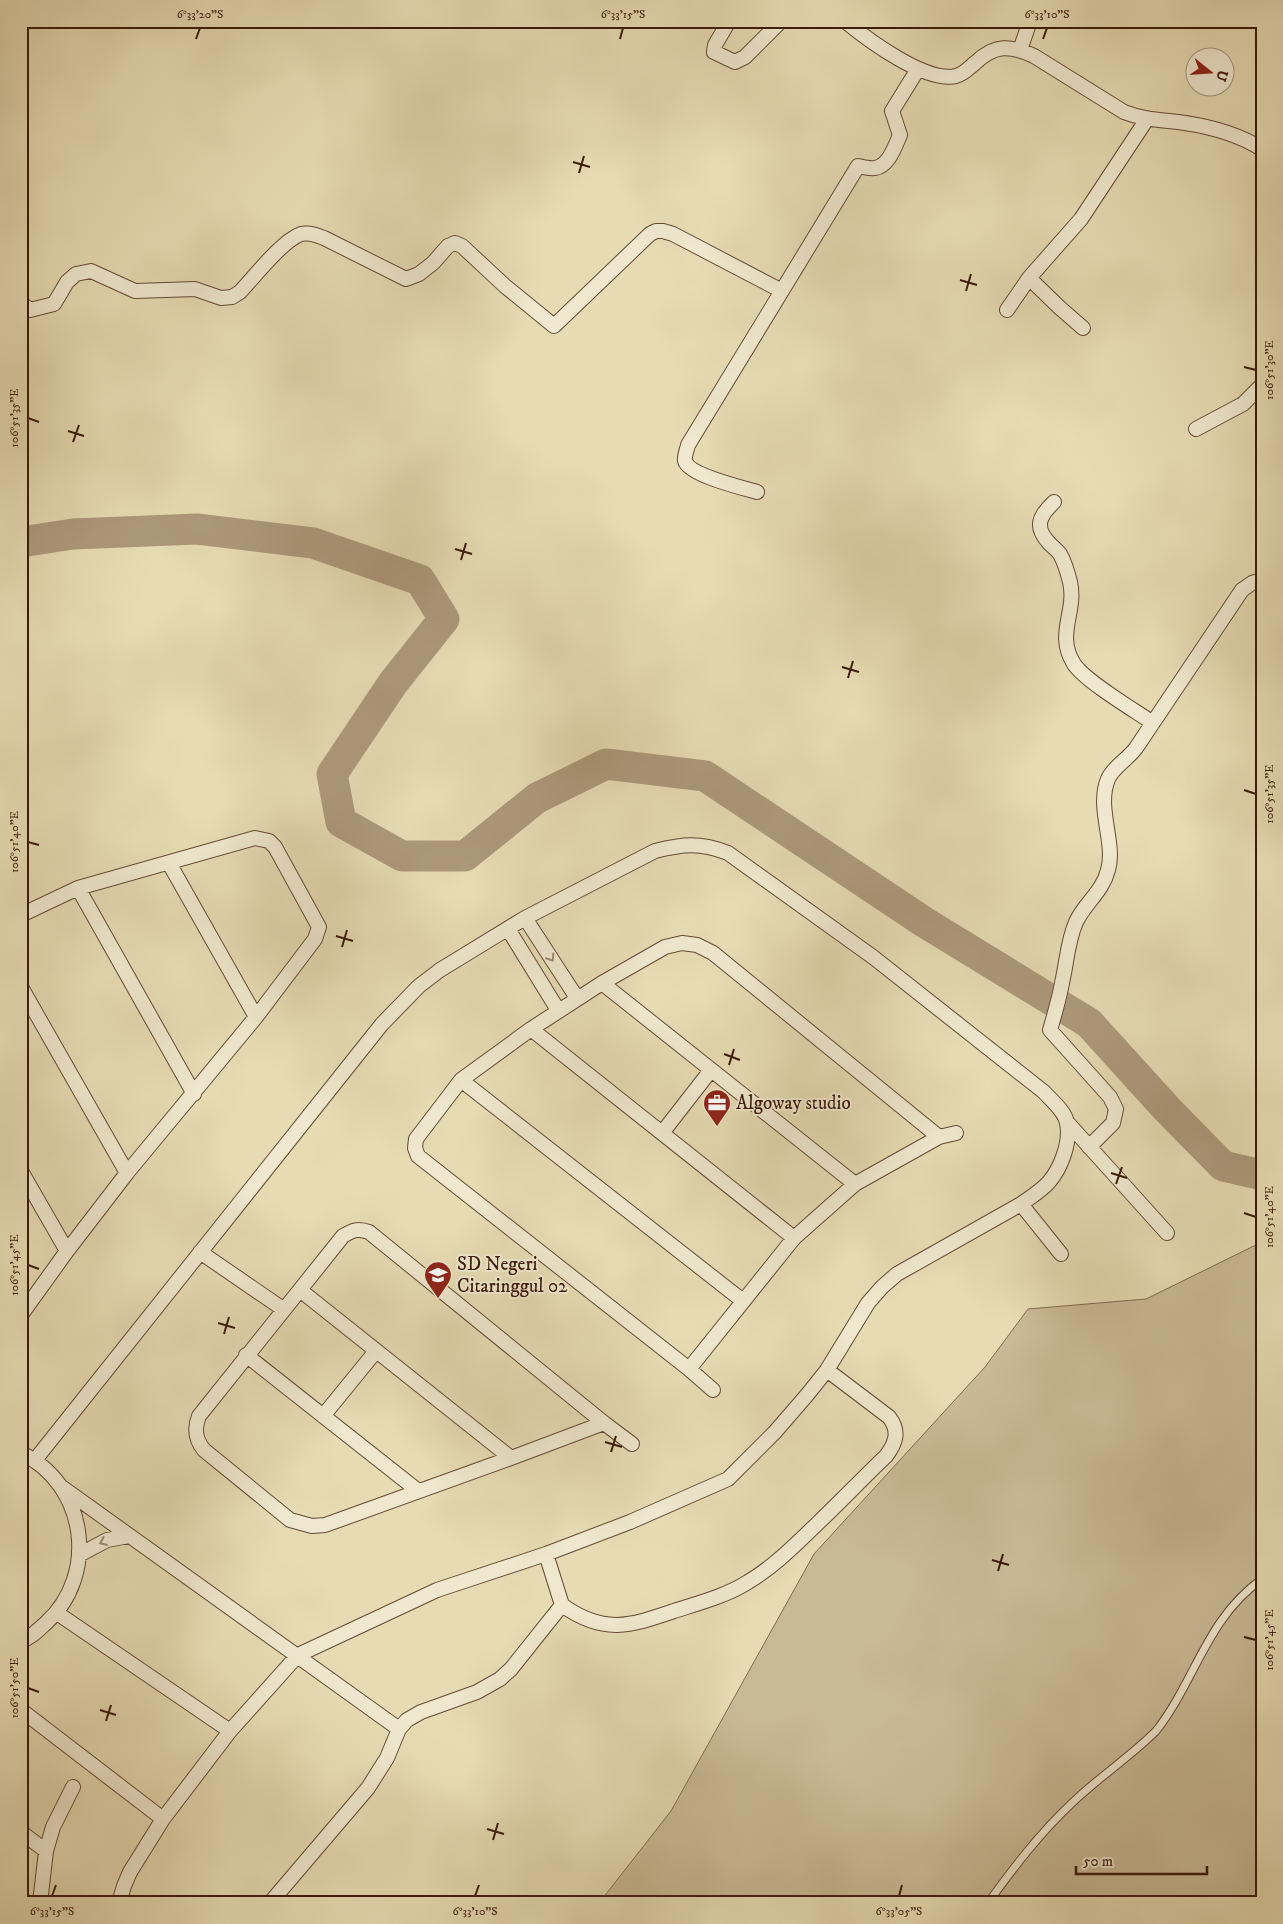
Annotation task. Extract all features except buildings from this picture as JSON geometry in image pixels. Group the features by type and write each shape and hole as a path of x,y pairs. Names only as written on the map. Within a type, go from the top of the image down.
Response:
{"street":[{"path":"730,21 715,45 714,52 735,62 744,57 781,21"},
{"path":"845,21 878,45 918,69 930,73 954,76 963,73 985,54 996,49 1020,50 1034,56 1124,112 1147,119 1187,123 1216,129 1234,134 1262,149"},
{"path":"1020,50 1030,21"},
{"path":"757,492 688,467 686,454 688,445 858,166 876,168 885,163 893,151 900,135 892,112 918,69"},
{"path":"1007,310 1029,278 1081,219 1147,119"},
{"path":"21,303 30,310 54,304 67,282 76,274 91,271 135,291 195,290 221,298 232,296 240,292 284,245 302,234 314,234 406,279 419,274 433,263 448,246 455,243 462,246 499,281 554,326 650,234 656,231 673,234 782,291"},
{"path":"1029,278 1083,328"},
{"path":"1196,429 1243,404 1262,384"},
{"path":"1054,502 1045,510 1039,525 1040,532 1060,553 1070,584 1072,603 1065,632 1068,654 1075,666 1089,678 1153,723"},
{"path":"1089,1147 1113,1123 1116,1109 1110,1097 1050,1030 1063,980 1070,940 1076,923 1084,907 1100,889 1109,866 1104,799 1108,779 1112,772 1130,756 1242,590 1252,582 1262,580"},
{"path":"21,915 78,888 255,838 263,838 275,847 317,920 319,927 315,939 256,1017 127,1173 66,1251 21,1315"},
{"path":"35,1460 382,1024 402,1002 440,970 525,918 655,852 674,846 695,844 713,847 728,853 873,957 1044,1092 1060,1109 1067,1122 1167,1233"},
{"path":"169,863 256,1017"},
{"path":"78,888 194,1094"},
{"path":"525,918 577,998"},
{"path":"508,929 558,1010"},
{"path":"713,1390 418,1156 415,1148 416,1139 461,1080 577,998 665,947 682,943 697,945 714,954 938,1137"},
{"path":"602,983 855,1184"},
{"path":"21,987 127,1173"},
{"path":"531,1029 794,1238"},
{"path":"662,1132 711,1070"},
{"path":"461,1080 743,1301"},
{"path":"119,1903 130,1872 163,1819 230,1731 298,1655 437,1590 546,1554 630,1522 728,1479 775,1432 827,1370 868,1303 882,1287 897,1274 1021,1204 1049,1182 1058,1168 1068,1137 1067,1122"},
{"path":"689,1370 794,1238 855,1184 938,1137 956,1133"},
{"path":"21,1170 66,1251"},
{"path":"1021,1204 1061,1254"},
{"path":"604,1423 325,1525 312,1526 290,1520 204,1450 198,1443 196,1435 196,1425 199,1416 246,1355 343,1236 351,1231 360,1229 369,1232 632,1444"},
{"path":"200,1252 283,1310"},
{"path":"300,1290 511,1458"},
{"path":"323,1416 376,1351"},
{"path":"246,1355 417,1490"},
{"path":"546,1554 562,1605 579,1616 599,1623 613,1625 636,1624 722,1595 770,1568 886,1456 895,1440 895,1425 889,1417 827,1370"},
{"path":"21,1453 35,1460 63,1488 399,1729"},
{"path":"21,1642 28,1639 57,1613 71,1590 79,1565 80,1538 74,1512 63,1488"},
{"path":"79,1555 107,1540 129,1536"},
{"path":"270,1903 368,1788 387,1758 399,1729 407,1720 414,1715 477,1692 500,1679 511,1669 562,1605"},
{"path":"57,1613 230,1731"},
{"path":"21,1710 163,1819"},
{"path":"40,1903 46,1851 59,1814 73,1787"},
{"path":"21,1832 46,1851"}],"lane":[{"path":"988,1903 1022,1857 1050,1824 1156,1731 1167,1717 1212,1631 1233,1605 1262,1578"}],"shaded area":[{"path":"1262,1242 1262,1903 599,1903 671,1811 814,1554 985,1367 1028,1309 1146,1299"}],"waterway":[{"path":"21,542 73,534 197,529 313,543 420,580 444,619 393,683 332,774 341,822 402,856 465,856 537,798 606,764 705,776 924,922 1089,1023 1167,1109 1223,1166 1262,1175"}],"place":[{"name":"Algoway studio","path":"717,1127"},
{"name":"SD Negeri Citaringgul 02","path":"438,1299"}]}
